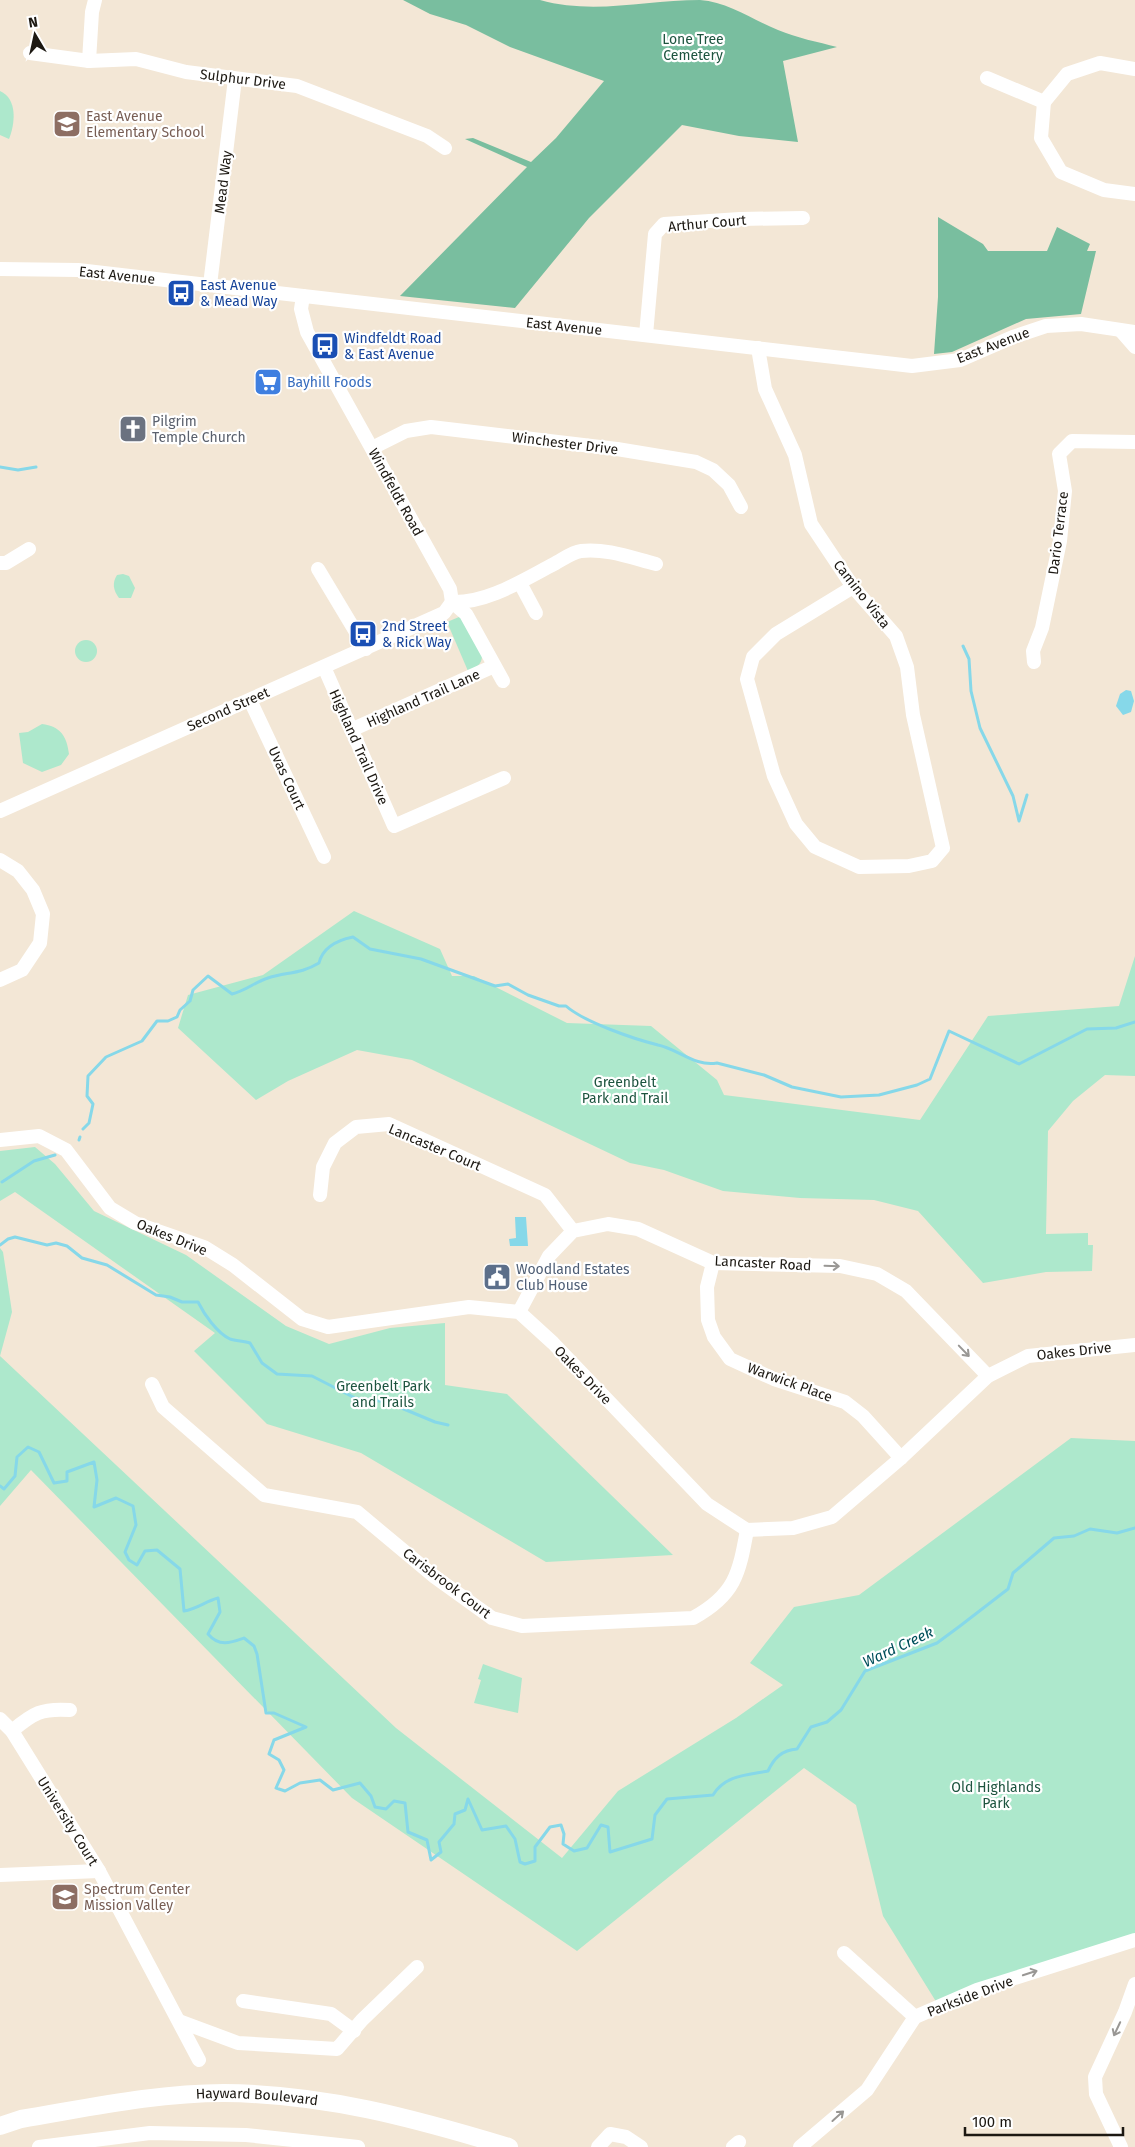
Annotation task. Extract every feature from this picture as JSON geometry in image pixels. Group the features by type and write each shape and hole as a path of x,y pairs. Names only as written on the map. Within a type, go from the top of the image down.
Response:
{"main road":[{"name":"Hayward Boulevard","path":"0,2126 21,2119 160,2097 223,2093 303,2097 417,2119 509,2147"}],"street":[{"path":"89,61 92,12 95,0"},
{"name":"Sulphur Drive","path":"30,53 89,61 136,59 186,72 235,80 297,86 427,136 445,148"},
{"path":"1135,69 1100,63 1067,74 1044,102 1041,138 1061,172 1104,190 1135,194"},
{"path":"987,78 1044,102"},
{"name":"Mead Way","path":"210,284 235,80"},
{"name":"Arthur Court","path":"646,335 655,234 664,224 740,219 803,218"},
{"name":"East Avenue","path":"0,270 78,270 912,366 960,360 1013,337 1046,326 1081,324 1128,332 1135,347"},
{"name":"Windfeldt Road","path":"303,296 302,312 307,332 450,589 452,602 466,614 503,681"},
{"name":"Camino Vista","path":"758,348 765,389 795,455 812,524 853,587 896,636 907,667 913,715 943,848 932,861 909,866 859,867 815,847 796,824 774,776 747,679 753,657 776,634 853,587"},
{"name":"Winchester Drive","path":"372,448 406,431 431,428 617,449 696,462 713,470 729,485 740,507"},
{"name":"Dario Terrace","path":"1034,662 1034,651 1042,628 1060,541 1065,492 1059,454 1072,441 1135,442"},
{"path":"0,564 28,549"},
{"path":"452,602 469,603 484,596 506,590 579,551 599,550 656,564"},
{"path":"318,569 366,649"},
{"path":"520,583 536,613"},
{"name":"Second Street","path":"0,811 366,649 444,612 452,602"},
{"name":"Highland Trail Lane","path":"351,730 494,666"},
{"name":"Highland Trail Drive","path":"324,667 394,826 504,778"},
{"name":"Uvas Court","path":"250,700 324,857"},
{"path":"0,860 18,871 33,890 43,914 40,943 22,970 0,980"},
{"name":"Lancaster Court","path":"320,1195 323,1167 335,1143 356,1127 389,1124 546,1195 572,1231"},
{"name":"Oakes Drive","path":"0,1140 39,1136 66,1150 110,1208 135,1223 204,1247 233,1265 302,1320 328,1327 469,1307 519,1312 553,1344 707,1504 746,1530 793,1528 832,1517 901,1458 988,1376 1028,1356 1135,1345"},
{"name":"Lancaster Road","path":"572,1231 608,1224 638,1229 713,1263 840,1266 877,1274 906,1291 988,1376"},
{"path":"519,1312 549,1256 572,1231"},
{"name":"Warwick Place","path":"713,1263 707,1287 708,1320 714,1337 730,1359 774,1379 845,1402 862,1416 901,1458"},
{"name":"Carisbrook Court","path":"152,1384 164,1408 264,1496 357,1512 435,1576 492,1618 522,1626 693,1618 715,1606 730,1587 740,1564 746,1530"},
{"path":"12,1731 30,1715 55,1709 70,1710"},
{"name":"University Court","path":"0,1719 12,1731 99,1871 199,2060"},
{"path":"0,1875 99,1871"},
{"name":"Parkside Drive","path":"800,2147 867,2090 915,2017 977,1990 1135,1940"},
{"path":"844,1953 915,2017"},
{"path":"179,2021 238,2043 337,2049 417,1967"},
{"path":"1121,2147 1096,2094 1095,2077 1125,2012 1135,1984"},
{"path":"243,2001 331,2014 354,2031"},
{"path":"39,2147 150,2133 246,2134 358,2147"},
{"path":"598,2147 610,2134 626,2137 641,2147"}],"green space":[{"name":"Lone Tree Cemetery","path":"403,0 540,0 560,4 600,7 680,1 710,1 785,33 837,47 783,61 798,142 739,136 682,125 589,218 515,308 400,296 527,167 465,139 473,138 531,162 556,138 604,81 510,47 466,25 430,14"},
{"path":"0,91 10,100 14,112 13,126 9,139 0,135"},
{"path":"938,217 983,244 988,251 1047,251 1057,227 1090,244 1087,251 1096,251 1081,314 1026,319 952,352 934,354 938,297"},
{"path":"117,575 129,576 135,588 131,598 119,598 114,589 114,581"},
{"path":"459,617 462,618 482,656 479,664 468,671 447,622"},
{"path":"86,640 94,643 97,651 94,659 86,662 78,659 75,651 78,643"},
{"path":"42,724 54,727 61,733 69,754 61,765 42,772 23,763 19,733 28,732"},
{"name":"Greenbelt Park and Trail","path":"354,911 440,949 452,976 474,976 567,1023 651,1026 717,1080 724,1095 920,1120 988,1016 1119,1006 1135,956 1135,1076 1105,1075 1073,1101 1048,1131 1046,1234 1088,1233 1088,1245 1093,1245 1092,1271 1046,1272 983,1283 918,1211 874,1200 800,1198 723,1191 664,1170 630,1163 412,1060 357,1050 288,1081 256,1100 178,1028 188,995 263,975"},
{"name":"Greenbelt Park and Trails","path":"35,1147 55,1164 94,1211 186,1255 286,1326 329,1344 390,1328 445,1323 445,1385 507,1394 673,1555 546,1562 361,1453 267,1424 194,1351 215,1333 15,1192 0,1201 0,1151"},
{"path":"0,1248 3,1252 12,1312 0,1356"},
{"name":"Old Highlands Park","path":"0,1356 396,1728 562,1858 618,1791 736,1718 783,1685 750,1663 794,1607 859,1595 1071,1438 1135,1441 1135,1941 940,2008 883,1916 856,1805 804,1768 577,1951 352,1798 31,1470 0,1506"},
{"path":"483,1664 522,1678 518,1713 474,1703 481,1680 478,1679"}],"water":[{"path":"1126,690 1131,691 1134,701 1131,712 1123,715 1116,706 1120,694"},
{"path":"515,1217 526,1217 528,1246 510,1246 509,1239 516,1238"}],"waterway":[{"path":"0,467 18,470 36,467"},
{"path":"963,646 969,659 971,691 980,728 1013,796 1019,821 1027,795"},
{"path":"83,1129 89,1123 93,1104 87,1096 88,1076 106,1057 142,1041 157,1021 168,1021 177,1017 180,1010 190,1001 193,990 208,976 232,994 268,978 312,967 319,963 321,957 332,945 353,937 370,949 421,959 495,986 508,984 528,995 559,1006 566,1006 585,1018 610,1029 665,1047 694,1060 709,1064 717,1063 764,1075 792,1087 841,1097 879,1095 917,1085 930,1079 949,1031 1019,1064 1087,1029 1116,1028 1135,1022"},
{"path":"2,1182 34,1161 55,1155"},
{"path":"0,1245 8,1239 15,1237 47,1245 56,1243 67,1246 82,1258 107,1265 156,1295 170,1297 182,1302 198,1302 207,1317 220,1332 230,1339 250,1343 262,1363 277,1374 312,1376 355,1398 387,1402 435,1422 448,1425"},
{"name":"Ward Creek","path":"0,1486 4,1489 15,1476 17,1457 28,1447 39,1452 54,1483 67,1481 67,1472 94,1462 97,1480 94,1507 116,1498 133,1506 136,1525 125,1552 129,1560 137,1565 145,1551 157,1550 180,1569 184,1611 218,1598 220,1612 208,1634 216,1641 225,1643 244,1638 254,1646 257,1654 266,1713 274,1713 306,1727 274,1740 269,1754 279,1760 284,1770 276,1788 285,1791 300,1783 320,1780 333,1790 360,1783 371,1796 375,1807 386,1809 394,1801 405,1803 408,1832 427,1840 431,1860 441,1852 439,1842 454,1824 455,1814 465,1810 468,1799 482,1830 506,1826 515,1839 520,1862 525,1864 535,1861 535,1847 550,1827 561,1825 564,1834 563,1844 574,1851 587,1848 601,1825 608,1827 610,1852 652,1839 655,1815 667,1799 713,1795 718,1788 730,1780 768,1771 779,1756 787,1751 797,1749 811,1727 827,1722 841,1710 865,1671 937,1643 1008,1589 1013,1573 1054,1538 1074,1536 1090,1529 1117,1533 1135,1528"}],"place":[{"name":"East Avenue Elementary School","path":"67,124"},
{"name":"East Avenue & Mead Way","path":"181,293"},
{"name":"Windfeldt Road & East Avenue","path":"325,346"},
{"name":"Bayhill Foods","path":"268,382"},
{"name":"Pilgrim Temple Church","path":"133,429"},
{"name":"2nd Street & Rick Way","path":"363,634"},
{"name":"Woodland Estates Club House","path":"497,1277"},
{"name":"Spectrum Center Mission Valley","path":"65,1897"}]}
